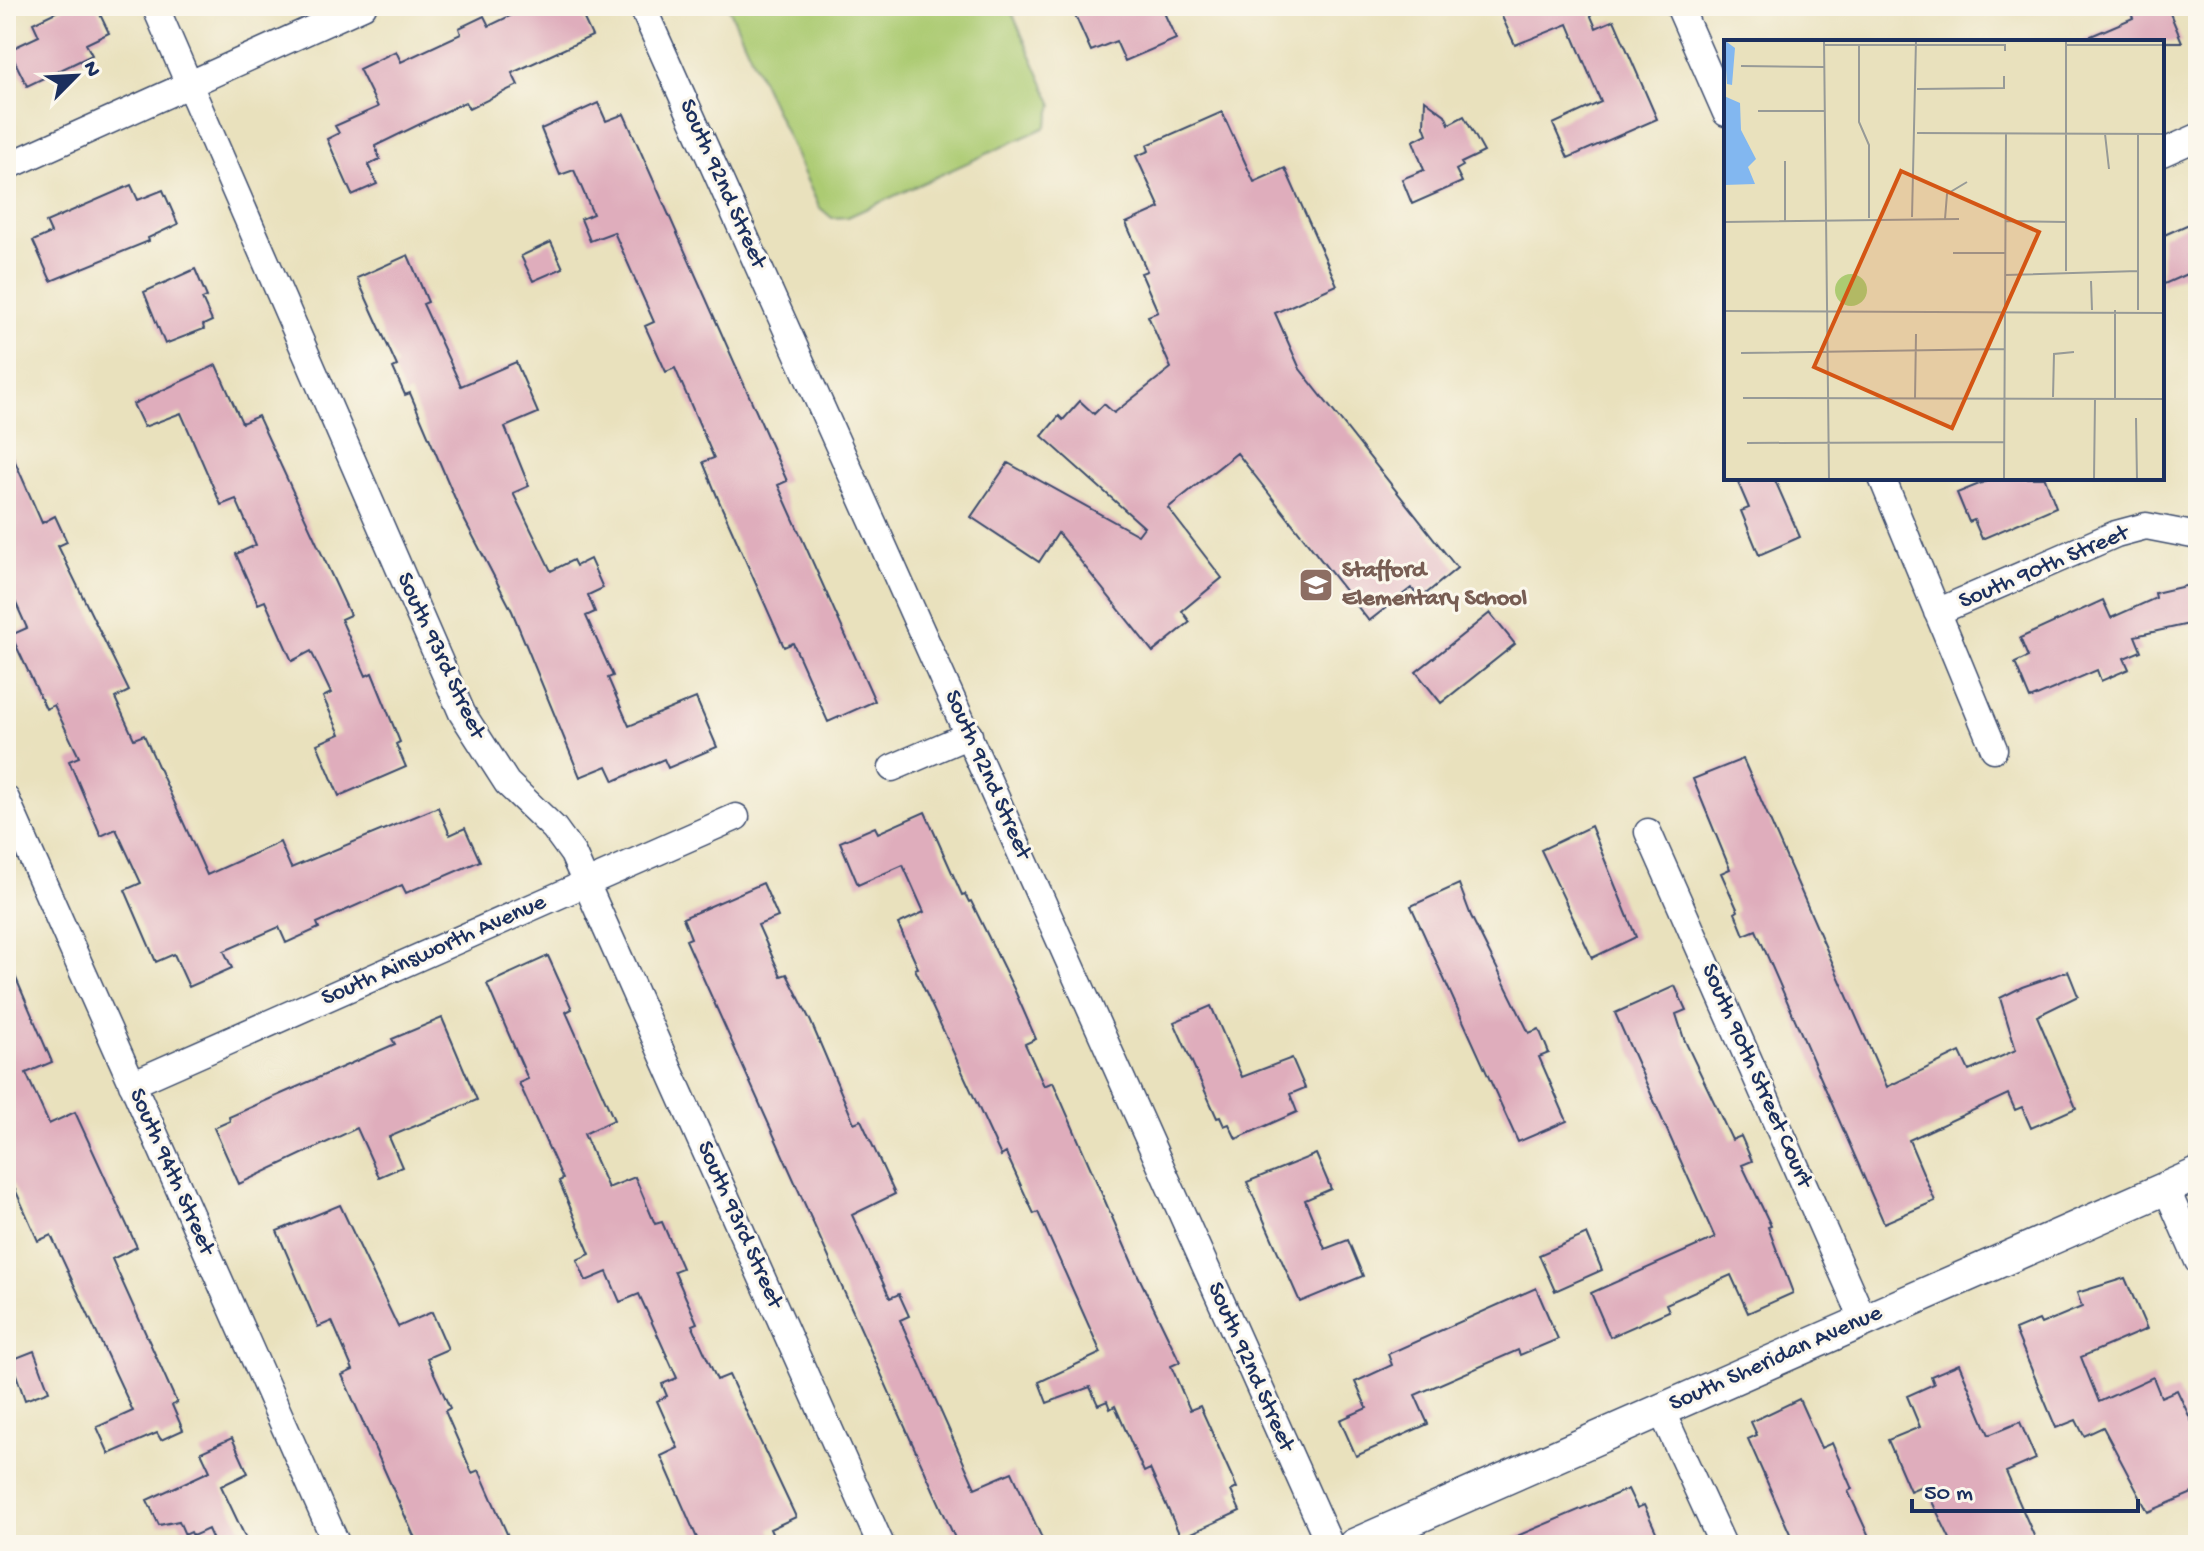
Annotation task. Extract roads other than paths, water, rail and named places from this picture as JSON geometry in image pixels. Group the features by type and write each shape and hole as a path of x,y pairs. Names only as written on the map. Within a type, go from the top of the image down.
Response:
{"street":[{"name":"South 93rd Street","path":"155,6 462,713 507,783 554,828 573,854 881,1545"},
{"path":"6,167 363,6"},
{"name":"South 92nd Street","path":"642,6 1330,1545"},
{"path":"1679,6 1724,108"},
{"path":"2164,152 2198,137"},
{"name":"South 90th Street","path":"1883,480 1994,749"},
{"name":"South 90th Street","path":"1937,612 2116,534 2146,526 2198,536"},
{"path":"892,768 969,735"},
{"name":"South 94th Street","path":"6,799 337,1545"},
{"name":"South Ainsworth Avenue","path":"132,1084 736,817"},
{"name":"South 90th Street Court","path":"1648,832 1864,1321"},
{"name":"South Sheridan Avenue","path":"1354,1545 2198,1174"},
{"path":"2166,1188 2198,1261"},
{"path":"1661,1410 1723,1545"}],"place":[{"name":"Stafford Elementary School","path":"1316,585"}]}
